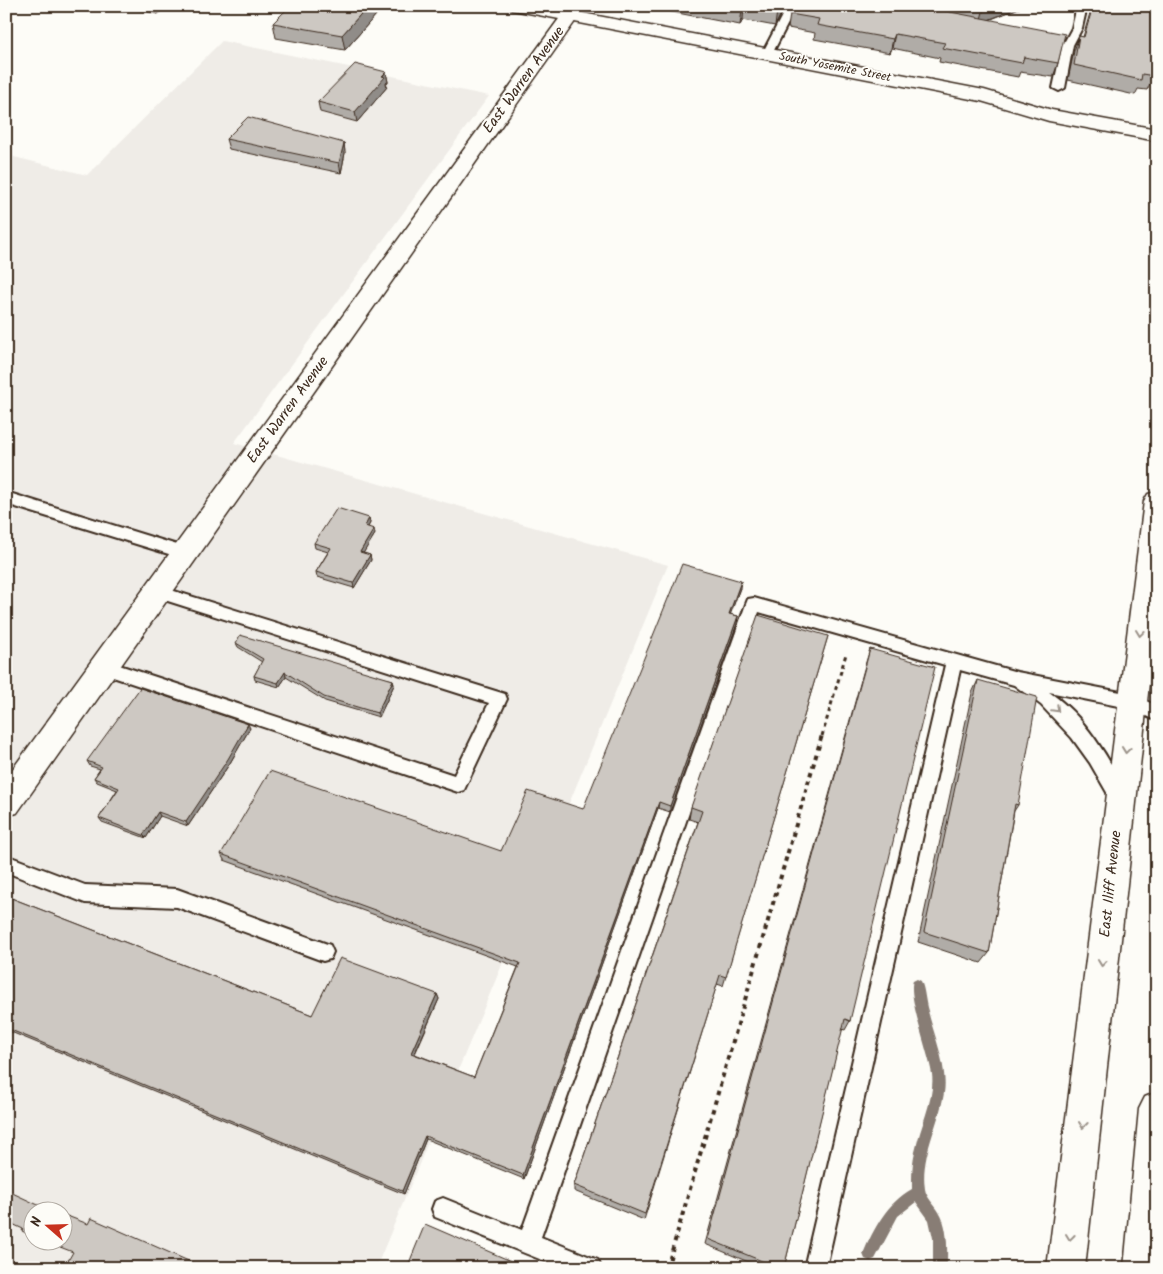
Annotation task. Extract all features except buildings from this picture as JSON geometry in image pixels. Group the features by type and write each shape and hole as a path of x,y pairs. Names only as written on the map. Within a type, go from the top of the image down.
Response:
{"street":[{"name":"South Yosemite Street","path":"518,6 984,96 1048,115 1154,136"},
{"name":"East Warren Avenue","path":"6,804 570,16"},
{"name":"East Iliff Avenue","path":"1066,1268 1096,1025 1120,799 1144,708 1157,501"},
{"path":"1143,1268 1157,1109"}],"lane":[{"path":"767,54 792,6"},
{"path":"1059,88 1068,45 1077,28 1082,6"},
{"path":"1026,36 1068,45"},
{"path":"6,498 185,554"},
{"path":"104,667 458,784 499,699 158,592"},
{"path":"528,1243 754,604 1017,679 1144,708"},
{"path":"815,1268 954,661"},
{"path":"1017,679 1048,701 1078,734 1104,769 1120,799"},
{"path":"6,863 85,894 177,898 324,952"},
{"path":"443,1209 590,1268"}],"path":[{"path":"667,1268 852,632"}],"shaded area":[{"path":"222,41 489,96 234,443 668,565 376,1268 6,1268 6,155 87,175"}],"waterway":[{"path":"917,985 938,1074 938,1092 919,1165 918,1193"},
{"path":"870,1254 893,1212 899,1205 918,1193"},
{"path":"918,1193 935,1217 940,1238 940,1268"}]}
